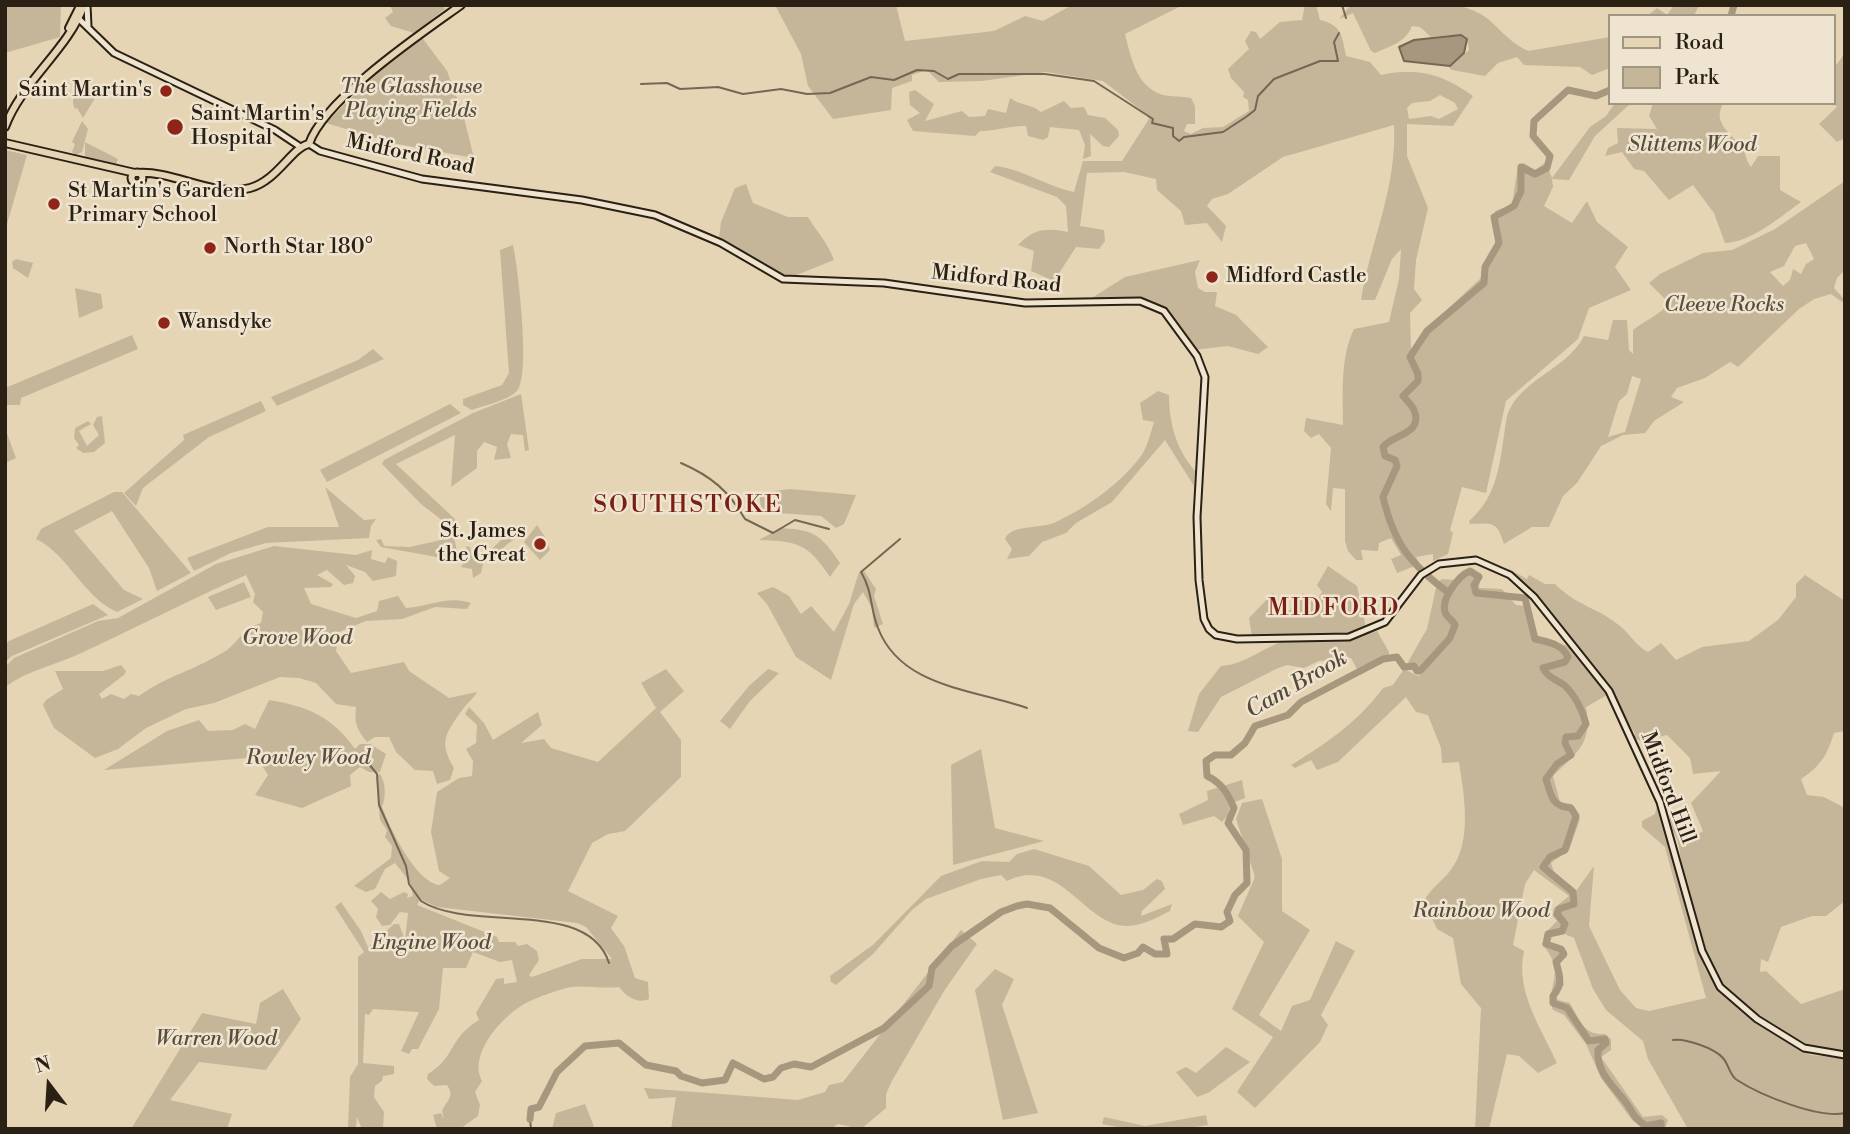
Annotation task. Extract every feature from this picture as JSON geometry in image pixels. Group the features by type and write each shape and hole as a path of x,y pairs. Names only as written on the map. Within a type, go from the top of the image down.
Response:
{"main road":[{"path":"5,127 7,116 62,42 84,5"},
{"path":"84,5 89,30"},
{"path":"135,175 164,176 229,190 246,189 275,174 299,146 309,144 330,114 370,73 461,5"},
{"path":"77,18 104,46 127,60 275,130 299,146"},
{"path":"5,136 20,146"},
{"path":"5,143 142,176 142,181 164,176"},
{"name":"Midford Road","path":"309,144 320,151 422,179 582,200 655,215 721,243 783,279 884,283 1025,303 1140,301 1153,304 1164,311 1197,356 1205,377 1197,517 1200,590 1204,620 1209,629 1216,635 1237,639 1357,636 1389,618 1427,570"},
{"name":"Midford Hill","path":"1427,570 1446,562 1482,561 1510,575 1534,597 1600,677 1635,744 1660,802 1712,976 1739,1006 1773,1030 1812,1051 1845,1055"}],"green space":[{"path":"5,5 61,5 60,37 5,53"},
{"path":"390,5 443,5 445,9 414,33 391,26 385,18 393,12"},
{"path":"775,5 896,5 905,41 994,31 1025,16 1043,21 1072,5 1183,5 1125,34 1136,70 1147,85 1163,95 1191,98 1195,106 1195,124 1187,124 1184,131 1191,134 1203,128 1223,127 1249,111 1248,100 1243,97 1244,92 1231,78 1228,69 1249,49 1245,41 1251,31 1256,32 1260,39 1280,22 1302,20 1305,5 1316,5 1320,20 1333,25 1340,32 1346,56 1370,62 1381,75 1407,72 1429,74 1451,82 1473,96 1453,126 1407,124 1407,156 1428,208 1416,260 1414,289 1422,300 1410,313 1411,350 1424,331 1483,276 1495,245 1495,211 1512,205 1518,165 1524,163 1535,170 1546,162 1552,178 1590,127 1606,116 1614,105 1629,105 1595,136 1569,180 1552,179 1553,187 1544,206 1572,223 1587,201 1597,222 1628,247 1615,267 1631,290 1589,308 1578,339 1506,401 1486,493 1462,487 1450,530 1453,533 1448,554 1433,561 1433,554 1416,557 1420,564 1397,573 1391,559 1401,555 1391,538 1379,543 1378,551 1361,550 1363,560 1356,560 1348,551 1345,541 1345,489 1333,488 1331,511 1326,504 1331,448 1319,434 1311,438 1304,431 1306,418 1343,425 1344,364 1354,329 1389,322 1399,279 1401,249 1392,259 1375,300 1361,300 1392,171 1394,125 1283,157 1228,194 1212,199 1207,206 1226,226 1222,242 1207,223 1185,225 1181,211 1157,190 1156,179 1124,172 1087,173 1080,226 1104,230 1105,241 1099,249 1076,247 1054,281 1031,271 1034,251 1018,245 1035,232 1068,232 1066,206 1057,197 990,172 995,166 1005,168 1074,192 1083,161 1122,161 1149,119 1145,113 1103,81 1046,72 982,81 939,82 927,70 912,75 912,81 892,88 891,110 833,119 808,86 801,54","holes":["1440,95 1455,103 1458,109 1439,119 1431,116 1409,119 1407,108 1412,103 1430,101"]},
{"path":"1351,5 1455,5 1480,13 1509,39 1528,51 1608,37 1608,69 1592,75 1580,67 1524,65 1517,57 1498,63 1485,76 1452,70 1449,68 1469,50 1468,43 1452,35 1431,37 1420,27 1412,26 1402,40 1375,53 1371,51 1353,13 1339,19"},
{"path":"1674,5 1699,5 1695,14 1668,14"},
{"path":"1657,8 1666,14 1650,14"},
{"name":"The Glasshouse Playing Fields","path":"421,36 447,71 463,114 474,158 392,143 326,123 383,66"},
{"path":"1845,53 1845,138 1837,142 1819,124 1837,107 1836,65"},
{"path":"88,84 95,85 95,98 83,118 77,108 75,109 73,97 80,88"},
{"path":"915,90 934,104 925,121 962,111 969,117 985,116 988,109 1006,113 1010,98 1041,112 1064,101 1071,108 1084,107 1088,115 1105,118 1118,130 1119,136 1109,147 1103,146 1090,134 1091,156 1083,159 1085,145 1079,130 1050,127 1048,137 1043,140 1028,136 1026,126 980,131 975,136 913,131 907,120 920,113 910,105 909,92"},
{"name":"Slittems Wood","path":"1652,105 1723,105 1721,121 1743,148 1751,167 1758,156 1780,156 1780,190 1801,202 1755,234 1725,243 1714,213 1693,185 1669,200 1644,171 1634,169 1622,152 1605,156 1608,148 1618,143 1617,128 1657,129 1649,116"},
{"path":"82,121 88,129 82,152 76,155 72,152 75,144 72,142"},
{"path":"85,142 118,159 116,165 85,158"},
{"path":"5,150 27,155 5,231"},
{"name":"Cleeve Rocks","path":"1845,181 1845,270 1837,278 1834,288 1844,299 1842,302 1831,294 1814,299 1799,309 1738,367 1730,362 1705,378 1677,388 1671,397 1684,402 1654,421 1645,433 1623,435 1601,446 1577,483 1563,496 1549,527 1532,527 1504,544 1499,531 1493,525 1470,524 1469,521 1480,510 1493,486 1507,416 1513,403 1532,383 1566,358 1584,336 1608,340 1613,320 1627,320 1629,350 1633,354 1633,330 1669,303 1649,283 1660,274 1703,253 1732,250 1775,229","holes":["1806,243 1814,259 1806,264 1801,274 1793,269 1790,280 1783,286 1770,272 1784,266 1795,246","1632,376 1641,379 1625,432 1608,437 1619,401 1627,394"]},
{"path":"746,184 753,203 788,217 808,217 834,260 789,278 770,271 719,238 721,222 735,188"},
{"path":"513,245 522,321 521,381 513,394 472,410 463,405 463,399 502,385 509,373 500,250"},
{"path":"16,259 33,263 28,278 13,268 12,262"},
{"path":"1200,260 1195,272 1198,288 1205,292 1217,292 1215,306 1236,315 1268,347 1258,354 1228,346 1193,350 1174,326 1171,316 1146,304 1087,301 1125,277"},
{"path":"75,288 101,294 103,308 79,318"},
{"path":"132,335 138,349 21,398 20,405 5,405 5,388"},
{"path":"373,349 384,359 277,406 271,397 358,360"},
{"path":"1158,391 1169,395 1170,416 1175,435 1188,463 1195,471 1194,486 1165,440 1112,502 1076,523 1066,533 1042,542 1029,556 1007,559 1012,549 1005,539 1008,534 1020,529 1052,524 1070,515 1105,492 1135,464 1145,449 1154,422 1143,420 1140,403"},
{"path":"521,394 529,450 525,451 523,435 511,434 507,444 511,458 494,460 497,447 484,442 477,451 477,468 451,487 455,435 396,464 455,519 456,531 421,504 382,464 384,460 473,413"},
{"path":"261,401 266,411 209,437 143,488 136,506 124,493 184,440 183,435"},
{"path":"450,404 461,413 327,482 320,470"},
{"path":"102,416 105,443 94,452 83,453 76,448 79,445 74,438 75,428 88,421 91,424 79,431 87,446 99,435 93,425 97,417"},
{"path":"5,428 16,458 5,463"},
{"path":"325,487 364,520 376,519 371,526 369,538 266,543 231,553 194,571 187,558 268,527 339,527"},
{"path":"790,489 856,495 844,524 836,528 821,516 764,512 759,493"},
{"path":"114,492 122,492 191,573 157,591 149,568 112,511 74,531 124,590 143,599 117,612 94,596 57,554 36,539 41,529"},
{"path":"537,525 550,550 540,560 524,542"},
{"path":"521,527 524,531 521,536 503,549 498,562 489,561 487,554 503,538 498,539 500,530 506,533"},
{"path":"781,528 810,533 828,546 840,563 830,577 815,557 801,546 759,540"},
{"path":"454,537 459,561 381,547 376,540 381,539 384,546 410,547"},
{"name":"Grove Wood","path":"274,546 356,555 372,550 371,559 385,563 388,557 397,561 396,576 373,581 365,572 346,565 355,576 353,583 344,585 327,570 317,575 333,584 331,587 304,588 311,604 356,618 377,611 379,601 398,596 406,608 455,600 471,603 467,609 435,607 402,619 366,621 339,632 336,651 351,673 404,662 409,671 449,698 477,692 457,717 446,737 446,751 454,768 450,780 437,784 433,771 415,770 396,752 389,737 375,737 367,742 357,726 356,707 336,704 316,683 299,678 280,677 214,703 186,709 146,728 118,749 95,758 54,728 43,705 63,689 55,671 103,671 121,665 126,671 124,675 99,694 102,699 111,694 124,699 131,694 139,696 160,683 216,657 249,628 261,623 263,612 253,602 255,594 246,575 79,654 23,676 5,687 5,667 14,658 98,621 118,618 216,564"},
{"path":"466,546 470,547 472,556 483,564 481,573 473,578 472,569 461,567 468,556"},
{"path":"1328,566 1357,586 1365,623 1364,632 1350,635 1252,637 1249,618 1273,593 1289,611 1303,593 1315,604 1322,592 1317,585"},
{"path":"1507,568 1527,579 1529,575 1545,584 1555,584 1571,597 1612,620 1648,652 1661,643 1676,660 1702,647 1749,641 1778,620 1796,597 1796,584 1805,575 1845,601 1845,731 1834,733 1822,759 1801,779 1807,795 1824,797 1845,808 1845,901 1826,916 1812,916 1781,927 1768,962 1761,959 1760,972 1766,971 1801,1004 1845,989 1845,1054 1808,1048 1792,1040 1745,1009 1718,980 1699,936 1678,842 1669,818 1670,813 1695,836 1703,831 1691,803 1721,771 1693,774 1690,758 1667,735 1641,741 1634,738 1635,734 1622,711 1577,646 1544,606"},
{"name":"Rainbow Wood","path":"1471,570 1481,573 1479,588 1502,589 1516,605 1525,606 1538,637 1574,650 1607,695 1586,707 1588,720 1585,739 1576,753 1553,776 1560,802 1572,804 1580,819 1569,850 1551,863 1554,872 1576,891 1594,866 1589,926 1620,990 1636,1008 1649,1011 1706,998 1665,847 1642,827 1642,821 1655,814 1657,806 1705,969 1715,985 1750,1017 1800,1050 1811,1055 1845,1058 1845,1129 1688,1129 1648,1059 1643,1041 1606,1010 1593,989 1574,938 1565,934 1552,937 1550,943 1565,949 1566,957 1560,964 1564,985 1556,997 1570,1003 1587,1029 1605,1034 1611,1039 1611,1050 1601,1057 1643,1117 1662,1115 1668,1120 1665,1129 1644,1129 1632,1120 1601,1078 1586,1044 1564,1015 1553,1010 1551,1001 1554,963 1542,944 1547,931 1557,921 1552,915 1554,908 1569,896 1534,870 1525,884 1513,945 1524,951 1522,966 1526,995 1557,1063 1538,1073 1519,1056 1507,1054 1489,1129 1475,1129 1481,1008 1461,984 1453,938 1437,929 1424,901 1450,871 1462,847 1465,818 1459,762 1442,763 1441,748 1428,715 1416,712 1406,697 1338,762 1317,770 1311,760 1295,768 1291,765 1352,722 1383,688 1393,685 1404,669 1420,677 1408,662 1427,629 1437,583 1442,579 1455,580"},
{"path":"864,571 876,589 874,596 883,624 874,628 872,608 863,592 854,604 831,680 796,657 767,604 757,593 773,587 789,596 801,614 811,606 834,632 849,604 859,572"},
{"path":"244,582 251,597 216,610 208,597"},
{"path":"93,604 108,615 12,656 5,662 5,645 9,641"},
{"path":"1377,631 1389,652 1389,660 1360,675 1351,658 1319,661 1304,668 1287,665 1221,697 1198,732 1188,731 1199,694 1221,666 1238,663 1286,640 1352,637"},
{"name":"Engine Wood","path":"666,669 684,691 660,712 681,740 681,777 625,831 608,834 592,843 568,891 618,916 611,928 624,946 635,978 648,982 649,999 632,999 619,987 571,987 526,1003 498,1026 483,1048 479,1070 482,1081 475,1092 480,1105 478,1116 460,1129 437,1129 433,1115 441,1113 444,1119 442,1111 450,1093 447,1085 434,1086 427,1079 428,1074 443,1061 462,1034 479,1020 476,1013 496,979 504,978 504,984 517,982 512,960 500,962 473,952 466,968 443,968 439,1009 418,1049 412,1049 409,1054 401,1051 419,1012 373,1009 369,1015 365,1014 363,1063 394,1066 394,1074 383,1076 382,1081 375,1086 374,1097 384,1112 383,1129 362,1129 357,1117 356,1127 348,1128 350,1077 358,1064 358,957 364,952 335,907 341,902 361,931 368,947 394,924 399,924 405,940 408,913 400,912 390,925 382,926 376,917 378,909 371,901 381,892 390,899 404,892 408,894 407,898 413,896 410,882 395,863 385,869 375,889 366,892 354,886 391,858 392,846 385,837 387,830 380,820 376,776 380,774 384,786 382,807 405,853 422,875 440,885 450,878 439,871 431,832 437,792 459,778 472,776 473,761 466,749 476,743 477,725 465,714 469,707 484,723 493,740 538,712 542,725 521,743 544,739 551,748 598,762 656,708 641,683","holes":["420,899 437,907 577,923 586,927 612,959 582,959 532,977 529,975 539,960 537,951 527,944 518,946 515,942 499,942 497,937 417,905"]},
{"path":"768,669 779,673 750,701 730,729 720,721 749,686"},
{"name":"Rowley Wood","path":"269,700 318,715 338,729 355,749 360,744 370,744 386,754 380,772 369,772 360,767 350,775 351,786 302,808 255,795 268,775 260,762 247,758 104,770 167,731 199,720 208,731 233,730 245,724 255,729"},
{"path":"981,749 995,828 1044,841 953,865 951,765"},
{"path":"1242,780 1245,798 1230,804 1228,815 1222,822 1214,816 1183,825 1179,814 1208,800 1207,791"},
{"path":"1262,799 1282,859 1282,911 1310,930 1259,1015 1281,1031 1292,1006 1310,1000 1336,941 1355,951 1321,1015 1328,1025 1320,1042 1255,1108 1237,1092 1273,1037 1232,1009 1264,942 1238,916 1255,877 1236,819 1242,803"},
{"path":"1034,849 1089,866 1121,895 1143,890 1157,879 1162,881 1165,889 1142,911 1141,916 1172,904 1170,911 1139,924 1118,925 1105,920 1067,890 1040,876 1024,875 1007,881 1001,875 981,879 926,899 911,911 873,954 836,985 831,982 830,976 874,944 941,876 982,861 1009,862 1017,854"},
{"path":"961,930 977,944 944,991 892,1081 886,1094 886,1108 861,1129 838,1124 831,1129 671,1129 676,1097 649,1099 644,1088 798,1100 825,1092 829,1085 843,1082"},
{"path":"995,969 1014,979 1002,1005 1038,1113 1003,1120 975,990"},
{"name":"Warren Wood","path":"283,989 301,1019 266,1070 199,1062 170,1100 232,1114 227,1129 131,1129 202,1013 256,1024 260,1003"},
{"path":"1226,1047 1250,1062 1208,1093 1197,1097 1176,1072 1186,1067 1196,1073"},
{"path":"585,1104 595,1129 552,1129 556,1113"},
{"path":"1206,1115 1208,1125 1182,1129 1155,1130 1102,1124 1104,1117 1145,1126"}],"shaded area":[{"path":"1461,35 1467,39 1464,53 1450,66 1404,61 1399,47 1414,40"}],"waterway":[{"path":"1342,5 1346,18"},
{"path":"1732,14 1734,5"},
{"path":"641,84 667,83 680,89 718,87 743,94 781,89 807,94 830,93 871,77 894,80 917,70 934,71 948,79 959,74 1045,74 1094,81 1153,119 1152,123 1173,128 1173,136 1179,141 1184,137 1223,132 1246,117 1255,110 1258,96 1274,79 1320,61 1338,61 1334,42 1339,33"},
{"path":"1449,593 1424,573 1406,552 1393,528 1383,497 1397,466 1395,460 1385,456 1383,447 1415,424 1414,410 1403,396 1418,381 1418,374 1410,357 1427,331 1484,283 1485,267 1499,243 1494,217 1514,206 1521,191 1521,167 1535,174 1547,168 1550,156 1533,136 1534,121 1568,90 1596,96 1608,91"},
{"path":"681,463 718,485 745,519 773,533 795,520 829,529"},
{"path":"900,539 861,572 868,587 878,628 889,648 921,675 1027,708"},
{"name":"Cam Brook","path":"530,1119 531,1109 539,1107 557,1072 585,1046 619,1043 646,1065 676,1071 681,1076 702,1083 725,1080 733,1063 764,1079 773,1077 781,1068 794,1064 811,1067 884,1028 929,986 932,968 952,946 1001,912 1017,906 1027,904 1050,908 1099,948 1124,958 1138,953 1143,947 1155,954 1167,954 1164,939 1173,939 1195,924 1221,927 1230,921 1227,912 1235,895 1247,883 1246,850 1228,823 1234,808 1232,803 1221,786 1207,776 1206,761 1215,755 1231,755 1245,743 1255,726 1288,715 1301,702 1383,659 1397,657 1404,667 1414,666 1417,671 1421,670 1450,638 1455,625 1444,607 1456,583 1470,571 1479,577 1474,585 1476,593 1525,598 1535,639 1558,646 1568,657 1565,662 1543,668 1572,693 1586,724 1578,736 1566,737 1565,743 1571,755 1557,764 1546,779 1553,800 1571,808 1576,816 1565,850 1550,857 1543,867 1573,892 1574,904 1559,909 1557,914 1565,924 1562,931 1548,934 1546,944 1561,949 1564,954 1556,962 1560,980 1553,1003 1567,1008 1589,1041 1605,1039 1606,1043 1598,1050 1598,1058 1606,1077 1638,1120 1646,1126 1661,1123 1661,1129"},
{"path":"364,758 377,774 379,805 406,866 409,884 421,901 442,910 468,915 526,919 578,930 597,943 609,963"},
{"path":"1673,1040 1692,1042 1713,1051 1723,1058 1735,1078 1774,1099 1820,1112 1845,1113"},
{"name":"Cam Brook","path":"530,1119 531,1129"}],"place":[{"name":"Saint Martin's","path":"166,91"},
{"name":"Saint Martin's Hospital","path":"175,127"},
{"name":"St Martin's Garden Primary School","path":"54,204"},
{"name":"North Star 180°","path":"210,248"},
{"name":"Midford Castle","path":"1212,277"},
{"name":"Wansdyke","path":"164,323"},
{"name":"St. James the Great","path":"540,544"}],"district":[{"name":"SOUTHSTOKE","path":"688,506"},
{"name":"MIDFORD","path":"1334,609"}]}
